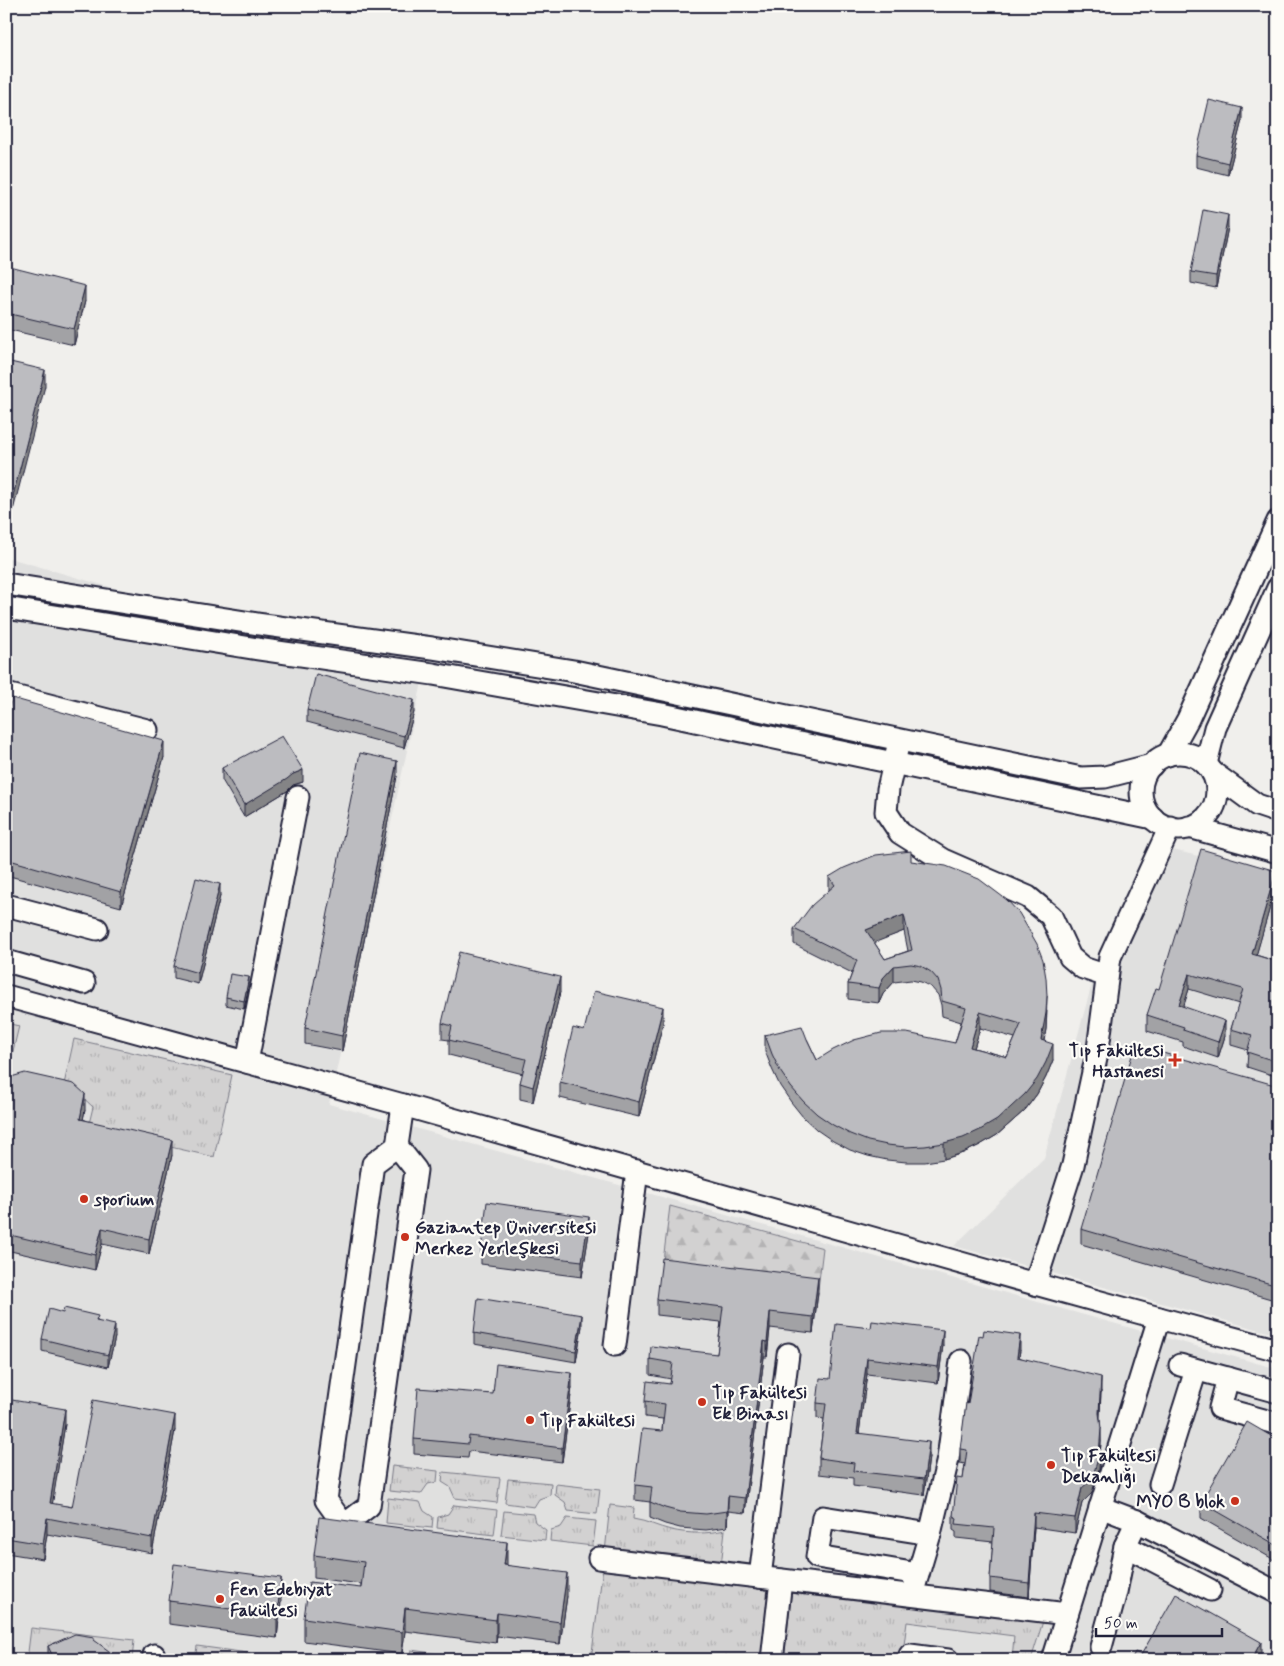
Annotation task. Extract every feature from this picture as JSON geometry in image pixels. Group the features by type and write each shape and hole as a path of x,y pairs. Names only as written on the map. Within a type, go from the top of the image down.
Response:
{"street":[{"path":"1278,522 1188,719 1160,760 1146,772 1141,791 1147,810 1170,824 1198,823 1212,810 1217,791 1216,781 1209,768 1214,728 1278,588"},
{"path":"6,584 574,671 1081,778 1105,777 1179,753 1189,754 1257,805 1278,812"},
{"path":"6,608 258,649 433,674 662,714 1170,824 1278,852"},
{"path":"6,694 147,730"},
{"path":"900,740 888,789 886,812 900,833 943,860 1028,897 1051,916 1070,957 1083,968 1107,976"},
{"path":"247,1062 298,798"},
{"path":"1035,1284 1072,1165 1098,1049 1110,957 1170,824"},
{"path":"6,905 97,929"},
{"path":"6,961 84,983"},
{"path":"6,996 402,1105 1035,1284 1278,1350"},
{"path":"398,1146 373,1164 326,1500 344,1524 368,1506 416,1170 398,1146 402,1105"},
{"path":"615,1345 637,1171"},
{"path":"1053,1660 1158,1318"},
{"path":"760,1577 788,1354"},
{"path":"912,1595 930,1534 948,1459 961,1361"},
{"path":"1160,1484 1188,1368 1278,1392"},
{"path":"1228,1378 1220,1408 1278,1424"},
{"path":"1100,1507 1137,1521 1278,1593"},
{"path":"918,1574 817,1557 823,1517 930,1534"},
{"path":"1101,1647 1116,1592 1125,1546 1137,1521"},
{"path":"1125,1546 1210,1590"},
{"path":"599,1558 1067,1614"},
{"path":"772,1660 782,1580"},
{"path":"910,1660 910,1655 948,1660"}],"shaded area":[{"name":"Gaziantep Üniversitesi Merkez Yerleşkesi","path":"6,557 423,678 329,1104 1278,1369 1278,1660 6,1660"},
{"name":"Tıp Fakültesi Hastanesi","path":"1152,845 1278,875 1278,1335 954,1246 1044,1158 1098,962"}],"green space":[{"path":"6,1023 19,1026 6,1080"},
{"path":"74,1039 232,1075 214,1157 88,1128 93,1107 78,1093 63,1089"},
{"path":"670,1206 823,1248 818,1289 662,1269"},
{"path":"392,1466 438,1471 437,1482 428,1484 421,1494 389,1491"},
{"path":"443,1472 500,1478 497,1503 455,1498 450,1487 442,1482"},
{"path":"508,1479 551,1483 550,1495 539,1499 534,1507 505,1503"},
{"path":"556,1484 600,1489 597,1514 568,1511 565,1502 555,1495"},
{"path":"388,1498 420,1502 424,1511 433,1517 432,1528 386,1523"},
{"path":"454,1505 497,1510 494,1535 437,1528 438,1517 448,1514"},
{"path":"610,1505 634,1508 633,1519 671,1530 698,1533 725,1530 721,1566 605,1552"},
{"path":"504,1511 533,1514 535,1522 546,1530 545,1540 501,1535"},
{"path":"567,1518 596,1521 593,1546 550,1541 551,1530 561,1527"},
{"path":"603,1567 773,1588 764,1660 591,1660"},
{"path":"792,1587 1044,1618 1031,1660 1012,1660 1014,1636 907,1622 902,1660 784,1660"},
{"path":"31,1628 134,1640 132,1660 27,1660"},
{"path":"197,1646 299,1660 195,1660"},
{"path":"411,1650 481,1660 409,1660"}],"building":[{"path":"1209,100 1242,108 1228,163 1196,155"},
{"path":"1203,210 1228,215 1216,276 1191,272"},
{"path":"6,266 85,286 74,329 6,313"},
{"path":"6,361 45,370 6,523"},
{"path":"316,674 414,700 404,736 307,710"},
{"path":"12,698 164,741 121,892 6,859 6,718"},
{"path":"282,736 303,770 293,774 244,805 222,768"},
{"path":"360,753 397,761 342,1036 305,1028"},
{"path":"1201,849 1276,871 1252,954 1278,962 1278,1062 1247,1052 1252,1035 1231,1029 1243,989 1189,974 1179,1005 1225,1021 1218,1042 1183,1030 1184,1027 1147,1015 1156,988 1159,989"},
{"path":"911,851 911,861 946,866 979,879 1007,900 1019,913 1037,944 1043,960 1047,996 1041,1040 1053,1044 1046,1062 1037,1079 1025,1094 997,1120 963,1138 925,1146 906,1147 868,1141 850,1134 817,1114 803,1101 780,1071 765,1035 802,1026 817,1060 854,1040 881,1033 907,1033 955,1043 966,1008 942,1001 938,980 931,972 921,966 911,964 894,966 883,978 879,988 848,984 857,960 794,929 812,905 835,885 829,877 844,868 876,855","holes":["904,915 912,950 885,959 866,930","980,1012 1021,1024 1007,1057 970,1047"]},
{"path":"196,878 220,884 198,973 174,966"},
{"path":"459,952 560,977 533,1087 520,1083 526,1059 449,1040 452,1026 442,1023"},
{"path":"230,974 249,977 244,1001 226,997"},
{"path":"594,991 663,1007 639,1102 560,1082 573,1028 584,1031"},
{"path":"1135,1045 1278,1086 1278,1286 1081,1229"},
{"name":"sporium","path":"25,1073 74,1084 85,1094 80,1119 172,1140 149,1239 102,1228 95,1255 6,1234 6,1098 11,1077"},
{"path":"487,1202 589,1217 582,1261 481,1249"},
{"name":"Tıp Fakültesi Ek Binası","path":"662,1258 818,1277 813,1317 770,1312 767,1342 764,1341 745,1498 728,1496 727,1511 706,1514 680,1512 665,1508 650,1502 652,1487 635,1485 642,1429 662,1431 665,1404 645,1401 647,1381 670,1384 673,1363 650,1359 651,1346 717,1354 723,1307 657,1299"},
{"path":"478,1298 582,1315 576,1351 474,1333"},
{"path":"64,1308 98,1316 96,1321 115,1325 108,1355 42,1339 49,1309 63,1313"},
{"path":"872,1321 943,1330 938,1367 867,1358 857,1433 929,1442 924,1479 853,1471 854,1463 819,1458 826,1404 817,1403 820,1378 830,1379 836,1324 871,1328"},
{"path":"984,1330 1020,1335 1017,1357 1101,1377 1099,1455 1092,1479 1082,1488 1075,1518 1034,1513 1029,1583 990,1578 994,1528 956,1524 957,1518 953,1516 957,1478 963,1479 967,1450 960,1449 966,1403 968,1404 979,1335 983,1336"},
{"path":"496,1364 572,1373 562,1448 469,1436 468,1444 414,1439 418,1388 493,1394"},
{"path":"6,1399 65,1409 50,1503 72,1507 93,1400 175,1415 152,1538 47,1518 43,1544 6,1538"},
{"path":"1247,1422 1278,1440 1278,1546 1201,1502"},
{"path":"319,1517 507,1542 504,1565 567,1573 560,1622 497,1613 496,1620 405,1608 402,1632 304,1618 309,1582 361,1588 364,1562 314,1555"},
{"path":"174,1564 281,1578 277,1615 169,1601"},
{"path":"1176,1594 1261,1642 1251,1660 1131,1660 1135,1652 1141,1655"},
{"path":"75,1634 94,1637 94,1640 113,1654 108,1660 39,1660 39,1657 54,1659 48,1646"}],"place":[{"name":"Tıp Fakültesi Hastanesi","path":"1175,1060"},
{"name":"sporium","path":"84,1199"},
{"name":"Gaziantep Üniversitesi Merkez Yerleşkesi","path":"405,1237"},
{"name":"Tıp Fakültesi Ek Binası","path":"702,1402"},
{"name":"Tıp Fakültesi","path":"530,1420"},
{"name":"Tıp Fakültesi Dekanlığı","path":"1051,1465"},
{"name":"MYO B blok","path":"1235,1501"},
{"name":"Fen Edebiyat Fakültesi","path":"220,1599"}]}
